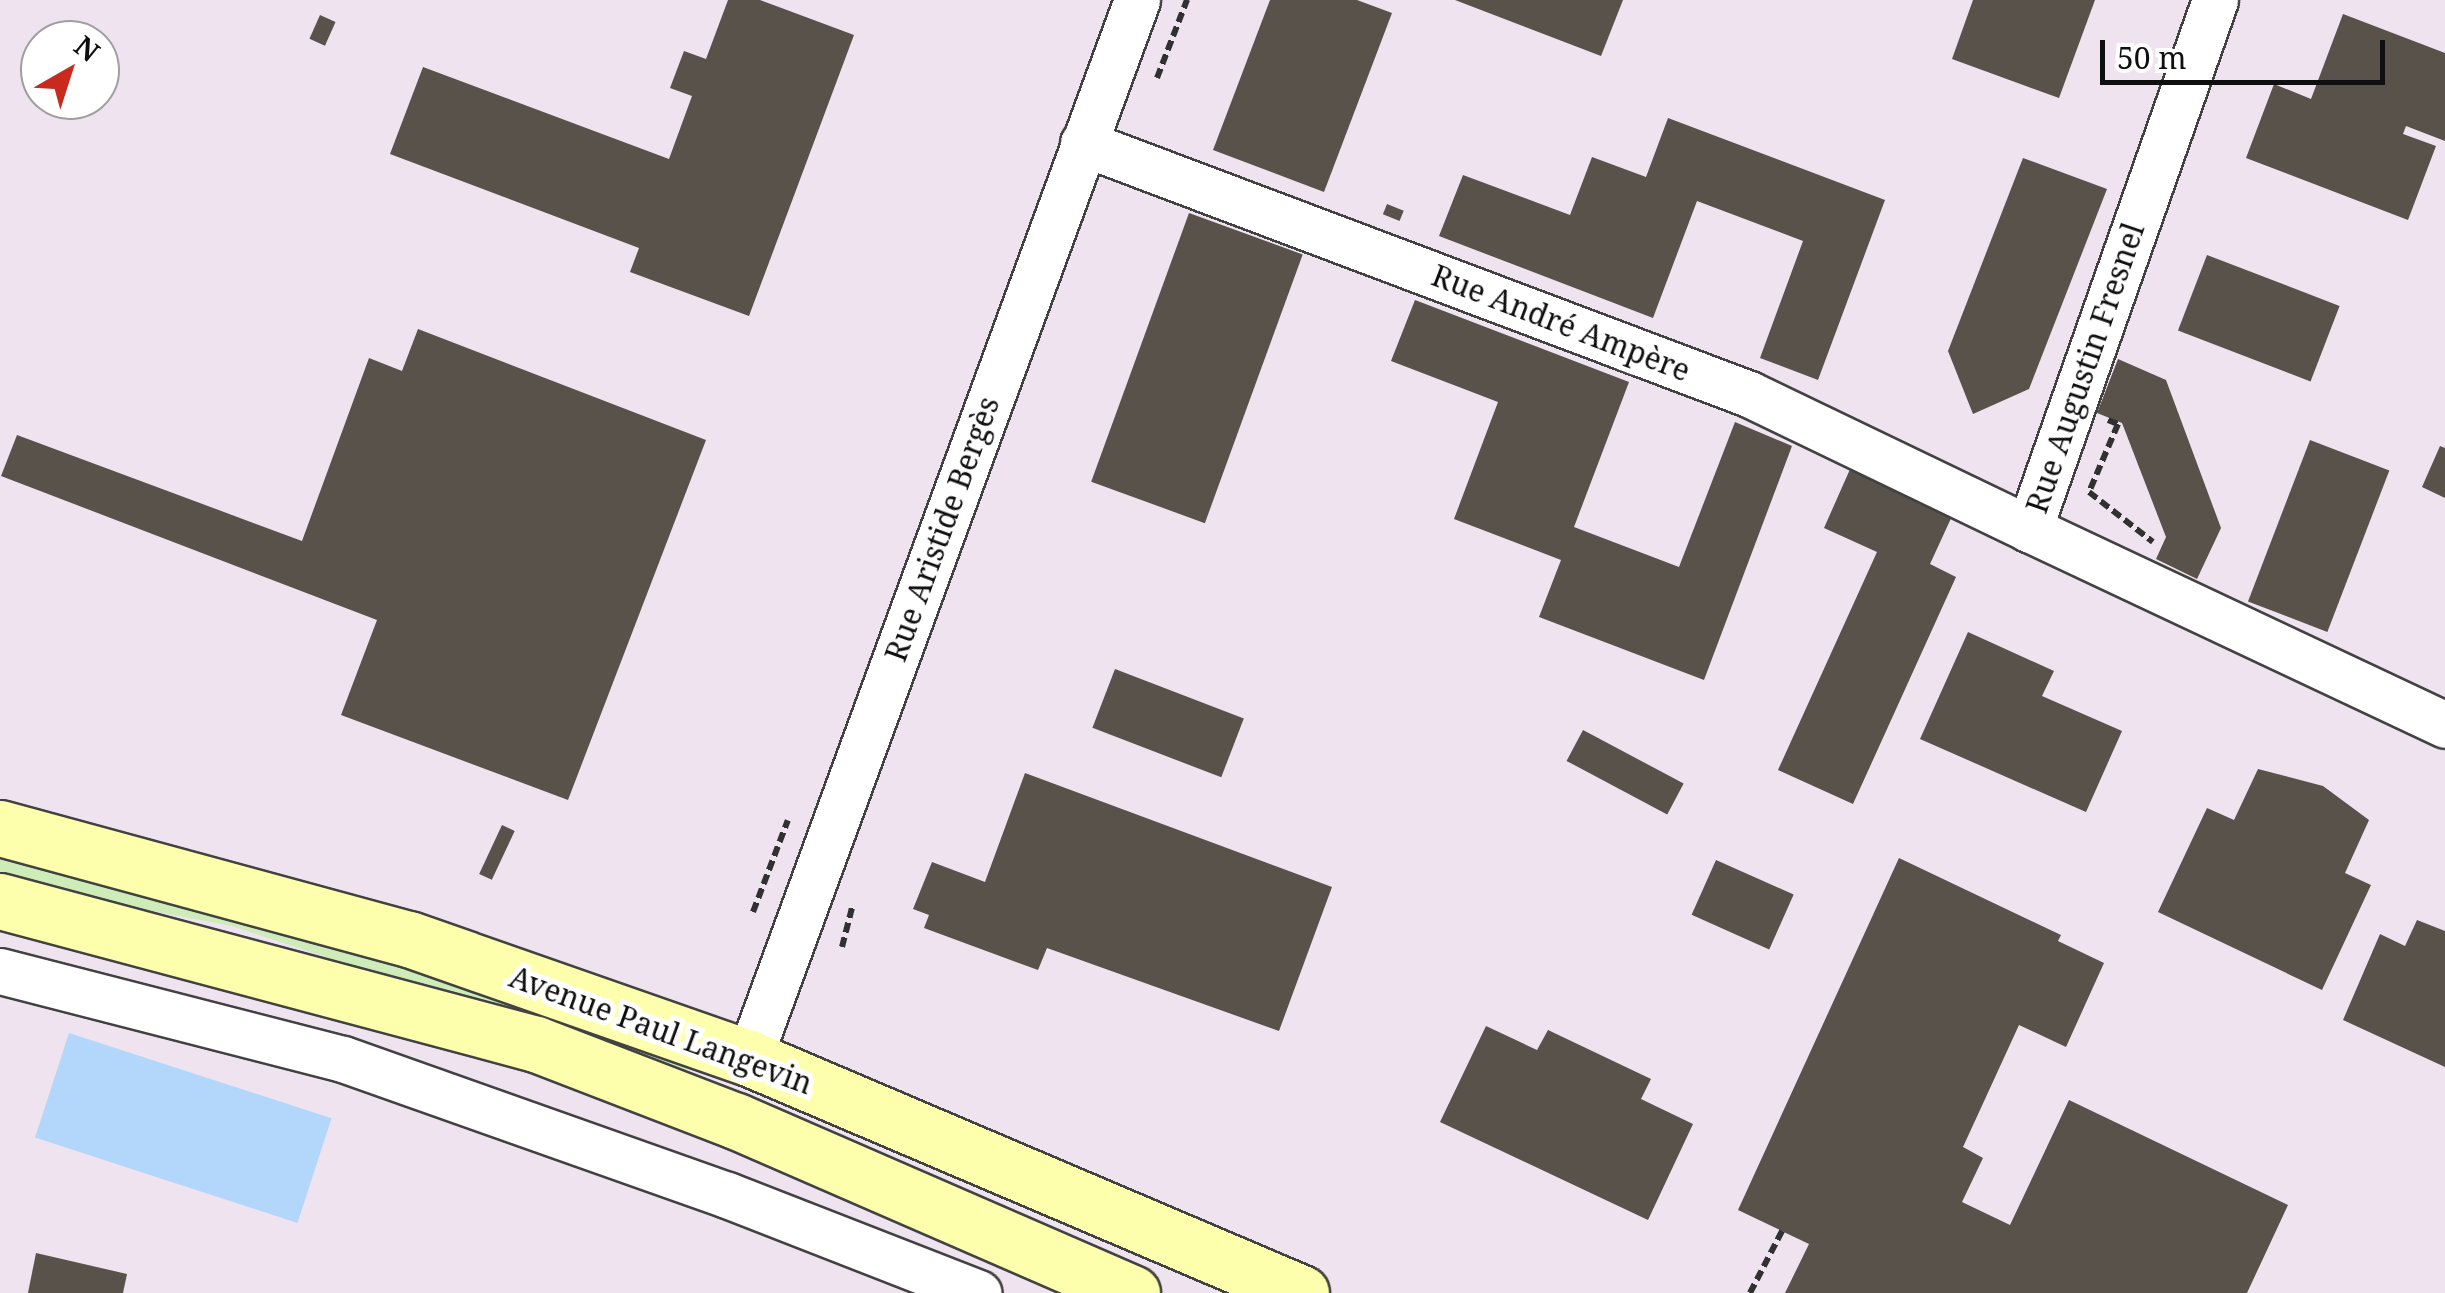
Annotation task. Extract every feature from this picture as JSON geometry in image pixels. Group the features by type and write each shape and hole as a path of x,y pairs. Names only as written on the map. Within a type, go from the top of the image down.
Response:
{"main road":[{"name":"Avenue Paul Langevin","path":"0,828 409,939 750,1058 1301,1293"},
{"name":"Avenue Paul Langevin","path":"0,901 536,1044 736,1120 1132,1293"}],"street":[{"name":"Rue Aristide Bergès","path":"750,1058 1136,0"},
{"name":"Rue Augustin Fresnel","path":"2215,0 2028,529 2445,724"},
{"name":"Rue André Ampère","path":"1083,144 1748,394 2028,529"},
{"path":"0,970 343,1059 727,1195 979,1293"}],"path":[{"path":"1152,88 1186,0"},
{"path":"2072,405 2118,424 2090,492 2113,516 2149,533 2154,545 2140,581"},
{"path":"1750,1293 1782,1230"}],"shaded area":[{"path":"0,0 2445,0 2445,1293 0,1293"}],"green space":[{"path":"0,837 211,896 689,1061 684,1075 232,926 0,882"}],"water":[{"path":"69,1033 331,1118 297,1223 35,1138"}],"building":[{"path":"728,0 760,0 854,35 749,316 630,272 639,248 390,154 423,67 669,159 692,96 670,88 684,51 706,59"},
{"path":"1270,0 1357,0 1392,13 1324,192 1213,150"},
{"path":"1455,0 1623,0 1601,56"},
{"path":"1973,0 2095,0 2059,98 1952,59"},
{"path":"2343,14 2445,53 2445,141 2406,126 2403,134 2436,146 2408,220 2246,158 2274,84 2311,99"},
{"path":"320,15 336,22 325,46 309,39"},
{"path":"1668,118 1885,200 1818,380 1760,358 1803,241 1697,201 1653,318 1439,236 1463,175 1570,215 1592,157 1646,177"},
{"path":"2023,158 2107,189 2029,389 1973,414 1948,351"},
{"path":"1387,204 1404,211 1400,221 1383,214"},
{"path":"1189,213 1303,254 1205,523 1091,482"},
{"path":"2207,255 2340,306 2311,382 2178,331"},
{"path":"1415,300 1629,382 1574,527 1679,567 1735,422 1792,446 1704,680 1539,617 1561,560 1454,519 1498,402 1391,361"},
{"path":"418,329 706,440 568,800 341,715 377,620 1,476 17,435 302,541 369,358 402,371"},
{"path":"2118,359 2166,380 2221,528 2197,579 2156,559 2166,537 2122,423 2097,413"},
{"path":"2310,440 2389,470 2327,632 2248,602"},
{"path":"2440,446 2445,448 2445,498 2422,487"},
{"path":"1851,467 1953,514 1930,564 1956,577 1853,804 1778,770 1877,552 1824,528"},
{"path":"1968,632 2054,671 2042,696 2122,731 2086,812 1920,739"},
{"path":"1115,669 1244,718 1221,777 1092,728"},
{"path":"1583,730 1684,784 1667,814 1567,761"},
{"path":"2258,769 2323,786 2369,820 2345,873 2371,885 2322,990 2158,912 2207,808 2234,820"},
{"path":"1025,773 1332,887 1279,1031 1047,948 1038,970 924,928 929,915 913,909 932,862 985,882"},
{"path":"502,825 515,831 492,880 479,874"},
{"path":"1899,858 2061,935 2058,941 2104,963 2066,1047 2019,1025 1963,1147 1983,1158 1962,1202 2010,1225 2069,1100 2288,1205 2247,1293 1785,1293 1809,1244 1738,1210"},
{"path":"1716,860 1794,895 1769,949 1692,915"},
{"path":"2417,920 2445,931 2445,1067 2343,1020 2380,934 2405,946"},
{"path":"1486,1026 1537,1050 1548,1030 1651,1079 1641,1099 1693,1124 1648,1220 1440,1122"},
{"path":"36,1253 127,1274 123,1293 28,1293"}]}
